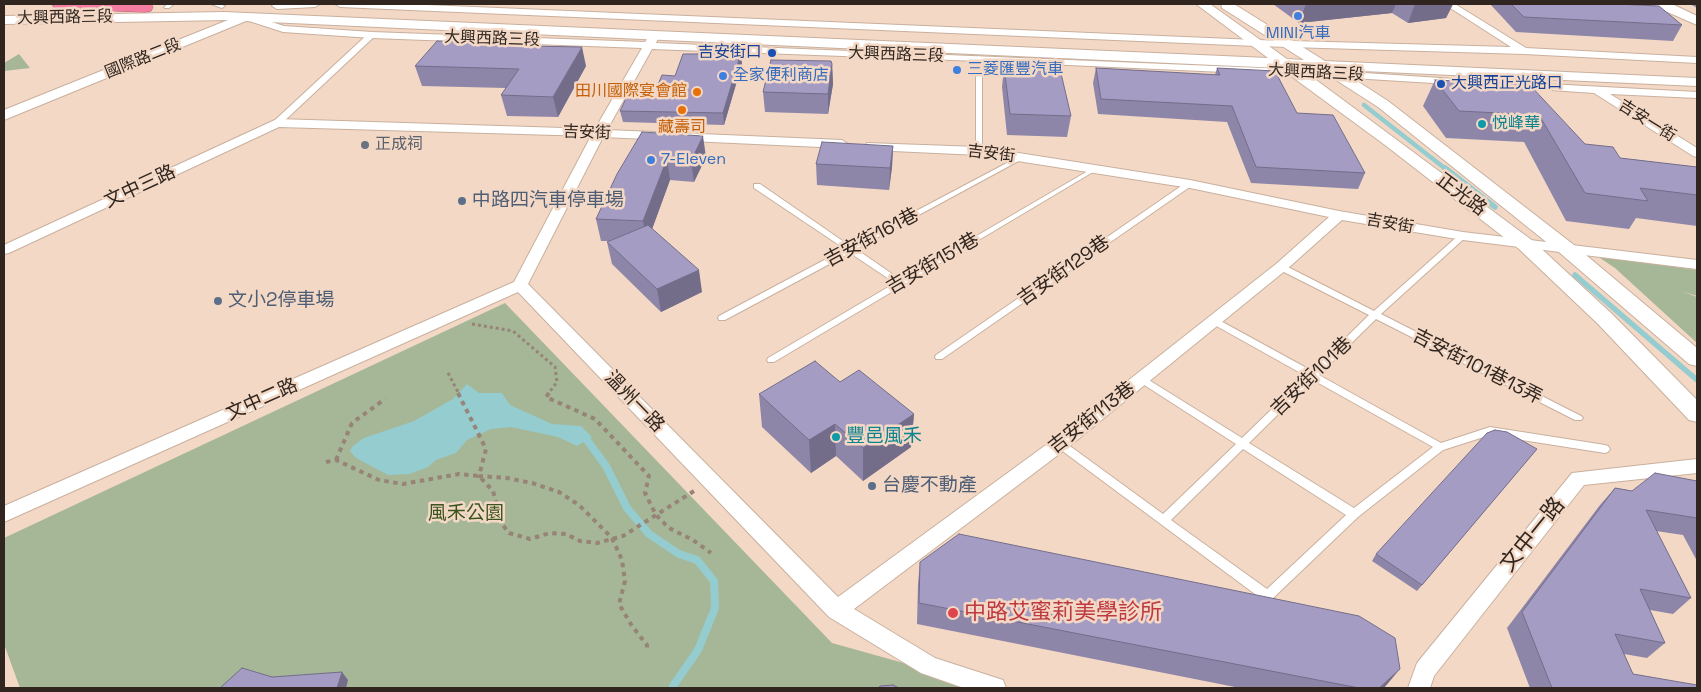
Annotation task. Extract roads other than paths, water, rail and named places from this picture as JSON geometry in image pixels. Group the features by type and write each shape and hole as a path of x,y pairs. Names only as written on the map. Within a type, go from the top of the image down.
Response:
{"highway":[{"path":"60,4 145,7"}],"main road":[{"path":"1661,4 1697,21"}],"street":[{"path":"279,5 315,4"},
{"name":"大興西路三段","path":"340,4 979,58 1288,67 1319,64 1697,82"},
{"name":"正光路","path":"1202,4 1261,46 1526,245 1605,319 1697,414"},
{"name":"正光路","path":"1226,4 1383,104 1567,249 1697,359"},
{"path":"1449,4 1524,51"},
{"name":"大興西路三段","path":"4,9 169,5 220,9"},
{"name":"大興西路三段","path":"279,5 658,30 1261,46 1697,70"},
{"name":"國際路二段","path":"4,115 251,9 279,5"},
{"name":"國際路二段","path":"4,102 159,37 220,9"},
{"name":"大興西路三段","path":"251,9 283,29 372,35 658,30"},
{"name":"大興西路三段","path":"4,20 251,9 658,30 1288,67 1335,74 1697,95"},
{"path":"4,26 149,23 161,25 159,37"},
{"path":"520,285 599,133 658,30"},
{"path":"277,123 372,35"},
{"name":"大興西路三段","path":"1294,48 1524,51 1697,60"},
{"name":"吉安一街","path":"1596,90 1697,152"},
{"name":"吉安街","path":"277,123 599,133 979,151 1190,184 1339,215 1462,236 1697,265"},
{"name":"文中三路","path":"4,250 277,123"},
{"name":"吉安街113巷","path":"837,610 1060,444 1281,267 1339,215"},
{"name":"文中二路","path":"4,514 520,285"},
{"name":"溫州一路","path":"520,285 837,610 929,666 995,688"},
{"name":"文中一路","path":"1419,688 1425,670 1579,478 1697,466"}],"lane":[{"path":"979,58 979,151"},
{"name":"吉安街161巷","path":"722,318 1022,157"},
{"name":"吉安街151巷","path":"771,360 1095,169"},
{"name":"吉安街129巷","path":"940,356 1190,184"},
{"path":"757,186 852,249 900,284"},
{"name":"吉安街101巷","path":"1164,520 1313,375 1462,236"},
{"name":"吉安街101巷13弄","path":"1281,267 1578,418"},
{"path":"1214,321 1440,447"},
{"path":"1141,379 1354,514"},
{"path":"1060,444 1267,596 1354,514 1440,447 1490,431 1604,449"}],"water":[{"path":"467,384 479,393 502,393 510,405 552,424 581,426 592,437 577,446 558,437 511,427 491,429 467,440 456,453 436,460 428,467 410,474 388,475 356,458 350,451 353,446 364,438 414,421 453,399"}],"waterway":[{"path":"1364,105 1447,170"},
{"path":"1445,168 1495,207"},
{"path":"1575,275 1697,380"},
{"path":"587,440 606,466 627,508 649,534 679,554 697,560 714,581 715,608 698,650 673,686"}],"place":[{"name":"MINI汽車","path":"1298,16"},
{"name":"吉安街口","path":"772,53"},
{"name":"三菱匯豐汽車","path":"957,70"},
{"name":"全家便利商店","path":"723,76"},
{"name":"大興西正光路口","path":"1441,84"},
{"name":"田川國際宴會館","path":"697,92"},
{"name":"藏壽司","path":"682,110"},
{"name":"悦峰華","path":"1482,124"},
{"name":"正成祠","path":"365,145"},
{"name":"7-Eleven","path":"651,160"},
{"name":"中路四汽車停車場","path":"462,201"},
{"name":"文小2停車場","path":"218,301"},
{"name":"豐邑風禾","path":"836,437"},
{"name":"台慶不動產","path":"872,486"},
{"name":"中路艾蜜莉美學診所","path":"953,613"}],"park label":[{"name":"風禾公園","path":"466,514"}]}
